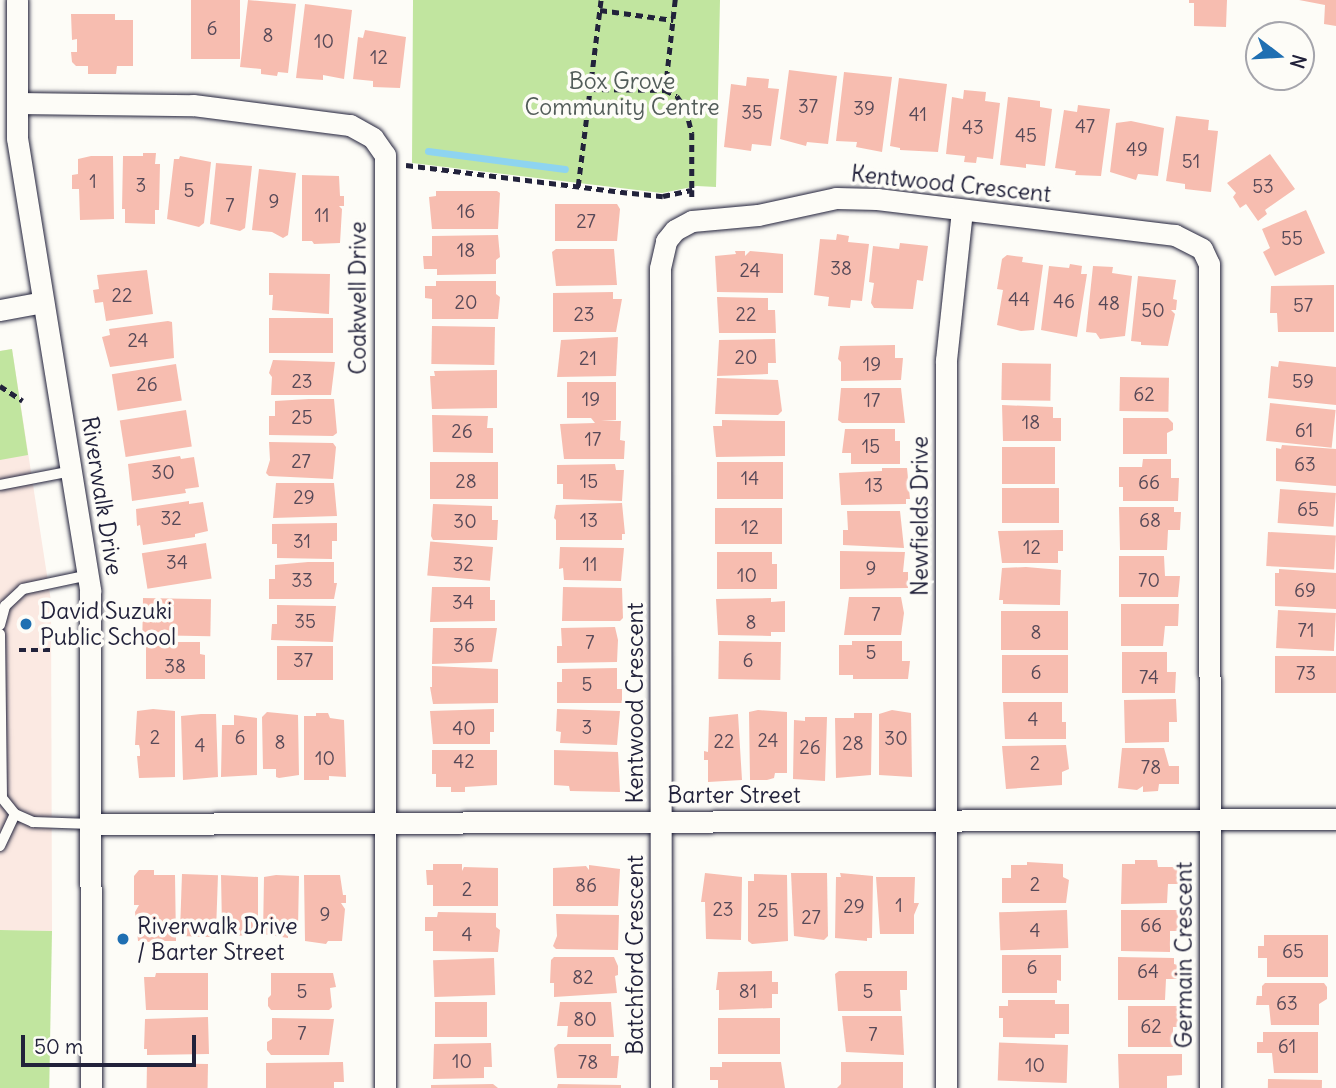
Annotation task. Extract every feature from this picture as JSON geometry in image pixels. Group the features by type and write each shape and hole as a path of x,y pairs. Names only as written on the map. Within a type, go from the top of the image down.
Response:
{"street":[{"name":"Riverwalk Drive","path":"17,0 17,138 89,575 91,1088"},
{"name":"Coakwell Drive","path":"17,103 193,105 350,125 373,138 385,156 385,822"},
{"name":"Kentwood Crescent","path":"661,821 660,268 666,241 674,230 692,221 758,215 836,198 877,199 1175,236 1202,249 1209,264 1210,821"},
{"name":"Newfields Drive","path":"946,822 946,360 962,211"},
{"path":"0,310 43,302"},
{"name":"Barter Street","path":"91,824 1336,819"},
{"name":"Batchford Crescent","path":"661,821 661,1088"},
{"name":"Germain Crescent","path":"1210,821 1210,1088"},
{"path":"385,822 385,1088"},
{"path":"946,822 946,1088"}],"lane":[{"path":"0,485 72,471"},
{"path":"0,625 5,606 23,589 89,575"},
{"path":"0,634 2,798 15,814 33,822 91,824"},
{"path":"0,846 15,814"}],"path":[{"path":"578,186 601,0"},
{"path":"665,90 676,0"},
{"path":"600,10 673,20"},
{"path":"590,89 665,90 677,96 686,109 692,134 692,202"},
{"path":"403,165 663,196 692,190"},
{"path":"0,386 23,401"},
{"path":"19,650 54,650"}],"shaded area":[{"name":"David Suzuki Public School","path":"12,349 51,601 52,931 0,930 0,351"}],"green space":[{"name":"Box Grove Community Centre","path":"413,0 720,0 716,187 697,186 662,193 412,163"},
{"path":"12,349 28,455 0,460 0,351"},
{"path":"0,930 52,931 49,1088 0,1088"}],"building":[{"path":"191,0 240,0 240,59 191,59"},
{"path":"248,0 296,4 288,73 278,72 277,76 261,74 261,69 240,67"},
{"path":"1189,0 1227,0 1226,27 1194,26 1194,3 1189,3"},
{"path":"1299,0 1336,0 1336,26 1324,24 1325,5"},
{"path":"305,4 352,10 344,79 323,75 323,80 296,78"},
{"path":"71,14 115,14 115,20 133,20 133,66 117,66 116,74 88,74 88,66 76,66 72,62 71,52 77,52 77,39 72,40"},
{"path":"365,30 406,37 400,88 373,87 373,81 353,79 358,37 363,38"},
{"path":"789,70 837,76 828,144 807,142 806,146 780,139"},
{"path":"844,72 892,77 882,152 856,147 857,142 836,141"},
{"path":"747,77 769,79 768,88 779,89 771,146 752,144 751,151 724,147 731,84 746,86"},
{"path":"899,78 947,84 938,152 900,150 890,146"},
{"path":"964,90 986,92 985,101 1000,103 993,159 977,157 976,163 964,162 965,156 946,154 952,97 963,99"},
{"path":"1008,97 1040,101 1040,107 1052,109 1045,166 1026,164 1026,168 1000,165"},
{"path":"1078,105 1110,109 1101,176 1075,175 1076,171 1055,168 1064,110 1077,112"},
{"path":"1176,116 1209,120 1208,130 1218,131 1211,192 1185,189 1185,184 1166,181"},
{"path":"1131,121 1164,128 1158,176 1138,174 1136,180 1110,172 1116,123"},
{"path":"143,153 156,153 155,164 160,164 159,210 155,210 155,224 125,223 125,209 122,209 123,156 143,156"},
{"path":"1270,154 1295,189 1265,210 1267,214 1258,221 1246,204 1240,208 1233,197 1236,193 1227,183"},
{"path":"113,156 114,219 80,220 79,189 72,189 72,175 78,174 78,159"},
{"path":"180,156 211,162 204,223 199,227 167,219 174,159 179,159"},
{"path":"216,163 252,166 245,228 240,231 210,224"},
{"path":"259,169 296,173 288,235 283,238 272,232 252,230"},
{"path":"302,175 339,176 340,196 344,196 344,206 339,206 342,209 340,243 314,244 312,241 302,241"},
{"path":"436,191 497,191 500,193 498,229 432,229 429,197 436,196"},
{"path":"555,204 617,204 620,209 617,241 555,241"},
{"path":"1306,210 1325,253 1275,276 1263,252 1270,248 1262,229"},
{"path":"837,234 849,236 848,242 869,244 862,301 851,300 850,308 828,306 829,297 814,295 820,239 836,240"},
{"path":"498,235 500,257 496,260 496,274 437,275 437,269 424,269 423,256 432,256 432,236"},
{"path":"900,243 928,246 923,281 917,280 913,309 874,308 871,303 874,283 869,282 873,246 899,249"},
{"path":"556,249 614,249 617,285 556,286 552,252"},
{"path":"735,251 745,251 745,256 750,251 783,254 783,293 717,292 715,256 736,254"},
{"path":"1007,255 1023,257 1022,262 1043,265 1034,330 1021,331 997,325 1003,290 997,289 1002,259"},
{"path":"1070,264 1082,266 1081,274 1087,274 1077,337 1041,330 1049,266 1069,268"},
{"path":"1093,266 1113,267 1112,273 1132,276 1125,336 1100,339 1096,333 1086,332"},
{"path":"147,270 153,314 106,321 103,302 95,303 93,290 99,289 97,275"},
{"path":"269,273 330,274 329,314 272,310 273,295 269,295"},
{"path":"1138,276 1176,280 1173,299 1177,300 1176,310 1171,310 1175,314 1168,346 1141,345 1141,342 1131,341"},
{"path":"436,281 496,281 496,294 500,297 498,319 432,319 432,299 425,298 425,286 436,286"},
{"path":"1334,285 1334,332 1278,332 1277,313 1270,313 1271,286"},
{"path":"613,292 613,299 622,299 616,332 553,332 553,293"},
{"path":"717,297 768,298 768,310 775,310 776,333 719,333"},
{"path":"269,318 333,318 333,353 269,353"},
{"path":"172,322 174,358 110,367 102,337 110,335 109,329"},
{"path":"432,326 495,327 494,365 431,364"},
{"path":"618,337 616,376 557,377 561,340"},
{"path":"775,339 776,363 768,363 768,374 717,376 719,340"},
{"path":"895,345 895,358 903,358 901,380 841,381 841,362 838,359 840,346"},
{"path":"273,360 335,362 331,395 271,395 272,377 269,373"},
{"path":"1279,361 1336,367 1336,405 1268,398 1271,366 1278,367"},
{"path":"1002,363 1051,364 1050,401 1001,400"},
{"path":"176,364 182,401 118,411 112,374"},
{"path":"497,370 497,408 432,409 430,376 435,376 434,371"},
{"path":"1120,377 1169,378 1168,412 1119,411"},
{"path":"717,378 778,380 782,411 778,415 715,414"},
{"path":"567,382 616,382 616,420 601,421 621,421 620,440 625,441 624,459 564,459 560,424 595,423 591,418 567,418"},
{"path":"841,388 901,388 905,423 842,423 838,420"},
{"path":"334,399 337,433 333,436 269,435 269,416 275,416 275,401"},
{"path":"1270,403 1336,410 1332,448 1266,441"},
{"path":"1002,405 1053,407 1053,418 1061,418 1061,441 1003,441"},
{"path":"186,410 192,447 126,457 120,420"},
{"path":"432,415 488,416 487,428 493,428 493,453 433,452"},
{"path":"1123,418 1168,418 1173,423 1173,430 1167,433 1167,454 1123,454"},
{"path":"722,420 785,421 785,456 716,457 713,426 722,426"},
{"path":"845,429 895,429 895,441 900,441 900,464 851,464 851,453 842,453"},
{"path":"269,442 333,443 336,447 333,479 269,476 266,473 270,460"},
{"path":"1282,445 1336,449 1336,486 1276,481 1276,448 1281,449"},
{"path":"1002,447 1055,447 1055,484 1002,484"},
{"path":"180,456 181,459 194,457 199,487 185,489 186,493 132,501 128,464"},
{"path":"1143,459 1171,459 1171,478 1179,478 1178,501 1123,501 1123,487 1119,487 1119,467 1142,467"},
{"path":"430,462 498,462 498,499 430,499"},
{"path":"717,462 783,462 783,499 717,499"},
{"path":"615,464 616,470 624,470 622,501 563,499 563,484 557,484 557,465"},
{"path":"882,468 907,468 910,499 906,499 906,504 841,505 839,473 882,471"},
{"path":"276,483 334,483 337,516 273,518"},
{"path":"1002,488 1059,488 1059,523 1002,523"},
{"path":"1280,489 1336,493 1333,527 1278,523"},
{"path":"189,501 189,504 203,502 208,531 195,534 195,537 143,545 140,525 137,526 136,509"},
{"path":"622,503 625,534 622,534 622,540 556,540 556,505"},
{"path":"433,504 492,506 492,520 498,520 497,540 433,540"},
{"path":"1119,507 1174,507 1174,512 1181,512 1180,530 1168,530 1167,550 1120,550"},
{"path":"715,508 782,508 782,544 715,544"},
{"path":"847,511 900,511 904,548 843,545 843,530 848,530"},
{"path":"337,523 337,541 332,541 332,559 277,558 277,544 272,544 272,524"},
{"path":"1063,530 1063,551 1058,551 1058,563 1002,563 998,531"},
{"path":"1268,532 1336,536 1334,570 1266,566"},
{"path":"430,542 493,547 490,581 427,575"},
{"path":"206,543 212,579 147,589 142,553"},
{"path":"560,547 624,548 621,581 564,580 563,568 559,569"},
{"path":"840,551 905,552 903,572 908,572 908,588 840,589"},
{"path":"717,552 772,552 772,564 777,564 777,589 717,589"},
{"path":"1119,556 1164,556 1165,576 1180,576 1178,597 1119,597"},
{"path":"334,562 334,583 337,583 334,599 269,599 269,579 275,579 275,565"},
{"path":"1002,568 1061,570 1060,605 1003,604 1003,600 999,600"},
{"path":"1279,569 1336,573 1336,609 1275,606 1275,573 1279,573"},
{"path":"432,587 490,587 490,600 495,600 495,621 430,622"},
{"path":"563,587 622,588 623,618 620,621 562,621"},
{"path":"849,597 901,597 904,613 901,635 844,635"},
{"path":"143,598 211,599 210,636 142,635"},
{"path":"771,598 771,602 785,601 785,632 771,632 771,636 718,635 716,599"},
{"path":"1121,604 1179,604 1178,626 1165,626 1163,646 1121,646"},
{"path":"277,605 336,606 333,642 271,640 272,624 277,624"},
{"path":"1278,610 1336,613 1334,651 1276,648"},
{"path":"1001,611 1068,611 1068,650 1001,650"},
{"path":"615,627 618,640 617,662 557,663 557,646 562,646 561,628"},
{"path":"433,628 497,628 492,662 432,664"},
{"path":"719,641 781,642 780,680 718,679"},
{"path":"852,641 902,641 902,661 910,661 908,679 853,679 853,675 839,675 839,645 852,645"},
{"path":"146,642 200,642 200,654 205,655 205,679 146,679"},
{"path":"277,646 333,646 333,680 277,680"},
{"path":"1122,652 1167,652 1167,672 1176,672 1175,693 1122,693"},
{"path":"1002,655 1068,655 1068,693 1002,693"},
{"path":"1275,656 1336,656 1336,693 1275,693"},
{"path":"432,666 498,669 498,703 433,704 430,687"},
{"path":"617,668 617,689 622,689 622,703 557,703 557,682 562,682 562,669"},
{"path":"1176,699 1177,722 1169,722 1169,742 1125,743 1124,700"},
{"path":"1003,702 1062,702 1062,722 1066,722 1066,739 1005,739"},
{"path":"494,709 494,732 490,732 490,744 433,744 430,711"},
{"path":"557,709 620,711 617,745 560,743 561,732 556,731"},
{"path":"892,710 911,713 912,777 879,775 879,714"},
{"path":"137,711 175,711 175,777 139,778 137,756 140,756 140,750 139,745 135,745"},
{"path":"267,712 298,715 299,775 279,778 276,777 276,769 263,769 262,717"},
{"path":"749,712 787,712 787,773 775,773 774,778 767,780 750,780"},
{"path":"316,713 328,713 330,718 344,720 346,777 329,776 329,780 304,780 304,716 316,716"},
{"path":"854,713 872,713 871,775 836,778 835,718 854,718"},
{"path":"216,714 218,777 183,780 181,716"},
{"path":"738,714 742,780 708,782 708,760 704,760 704,751 708,752 709,717"},
{"path":"234,715 257,718 257,775 221,777 222,725 234,725"},
{"path":"805,717 827,717 825,781 793,779 794,720 805,721"},
{"path":"1066,745 1069,769 1062,772 1062,785 1006,789 1002,746"},
{"path":"1122,748 1164,748 1169,766 1179,766 1179,784 1159,784 1158,791 1143,792 1143,786 1137,790 1118,788"},
{"path":"432,750 497,750 497,785 465,787 465,792 451,792 451,787 436,787 436,774 432,774"},
{"path":"554,750 618,752 620,792 570,791 569,786 554,785"},
{"path":"1135,860 1157,860 1158,867 1178,867 1178,884 1168,884 1167,903 1121,904 1122,864 1135,864"},
{"path":"1027,862 1063,864 1063,877 1069,880 1066,903 1002,903 1002,878 1011,878 1011,865 1027,865"},
{"path":"433,864 462,864 462,871 464,867 498,868 498,906 433,906 433,885 427,885 426,870 433,870"},
{"path":"589,865 620,869 618,906 553,906 553,868 586,866 589,870"},
{"path":"139,870 154,870 154,875 175,875 176,941 164,941 163,948 161,943 138,941 135,912 139,905 134,905 134,876"},
{"path":"705,873 742,877 741,940 706,939 705,902 701,902"},
{"path":"791,873 827,873 828,936 824,940 794,936"},
{"path":"840,873 873,876 872,938 867,938 867,941 835,938 836,877 841,877"},
{"path":"182,874 218,875 216,937 180,936"},
{"path":"754,874 787,875 788,941 752,944 748,941 748,881 754,881"},
{"path":"221,875 258,877 258,934 235,936 234,928 222,928"},
{"path":"304,875 340,875 343,895 346,895 346,903 341,903 345,909 342,941 328,941 326,944 305,941"},
{"path":"299,876 298,928 288,928 288,938 263,934 264,877"},
{"path":"876,877 915,877 914,903 919,903 914,915 914,934 880,934"},
{"path":"1067,910 1068,948 1000,950 999,912"},
{"path":"1121,910 1180,910 1181,931 1170,931 1170,952 1121,951"},
{"path":"438,912 496,913 496,927 500,930 498,952 433,951 433,931 425,931 425,917 437,917"},
{"path":"556,914 619,915 618,950 556,949 553,946 557,936"},
{"path":"1264,935 1328,935 1328,977 1267,977 1267,958 1258,958 1258,946 1264,946"},
{"path":"1002,955 1061,955 1061,981 1057,980 1057,993 1002,993"},
{"path":"554,957 614,957 618,966 618,975 615,976 617,993 554,997 554,983 550,983 551,960"},
{"path":"1118,957 1174,958 1174,964 1178,965 1177,979 1166,979 1165,1000 1118,1000"},
{"path":"494,958 495,995 434,997 433,960"},
{"path":"772,971 772,982 778,982 778,994 772,994 772,1008 719,1010 719,990 716,990 718,972"},
{"path":"839,971 907,971 907,990 900,990 901,1011 838,1011 835,974"},
{"path":"156,973 208,973 208,1010 146,1010 144,977 155,977"},
{"path":"271,973 333,973 336,987 330,988 332,1007 329,1010 271,1010 268,998 271,995"},
{"path":"1265,983 1324,983 1327,987 1327,999 1319,1004 1319,1025 1271,1025 1269,1005 1256,1005 1257,996 1262,996 1262,986"},
{"path":"1008,1000 1055,1000 1055,1004 1069,1004 1069,1034 1055,1034 1055,1038 1003,1037 1003,1018 999,1018 999,1006 1008,1006"},
{"path":"435,1002 487,1002 487,1037 435,1037"},
{"path":"560,1002 611,1002 614,1037 567,1037 568,1026 557,1026"},
{"path":"1128,1006 1178,1006 1178,1027 1173,1027 1173,1047 1128,1047"},
{"path":"842,1016 902,1016 904,1055 846,1052"},
{"path":"208,1017 209,1054 147,1055 147,1049 144,1049 145,1019"},
{"path":"272,1018 334,1019 329,1055 271,1055 267,1050 267,1042 272,1039"},
{"path":"718,1018 780,1018 780,1054 718,1054"},
{"path":"1263,1032 1318,1032 1318,1073 1274,1073 1272,1053 1257,1053 1257,1042 1263,1042"},
{"path":"491,1043 492,1067 484,1067 484,1078 433,1079 434,1044"},
{"path":"999,1043 1068,1045 1067,1083 998,1081"},
{"path":"558,1044 611,1044 611,1056 619,1056 617,1078 557,1078 554,1048"},
{"path":"1118,1054 1182,1054 1182,1075 1167,1076 1167,1088 1119,1088"},
{"path":"343,1062 344,1082 334,1082 334,1088 266,1088 266,1063"},
{"path":"722,1062 781,1062 785,1088 718,1088 718,1080 710,1080 710,1067 722,1067"},
{"path":"841,1062 903,1062 903,1088 837,1088 841,1084"},
{"path":"147,1063 208,1064 208,1088 147,1088"},
{"path":"1268,1079 1322,1080 1322,1088 1268,1088"},
{"path":"493,1084 498,1088 431,1088 431,1085"},
{"path":"558,1084 621,1085 621,1088 557,1088"}],"waterway":[{"path":"428,151 565,169"}],"place":[{"name":"David Suzuki Public School","path":"26,624"},
{"name":"Riverwalk Drive / Barter Street","path":"123,939"}]}
